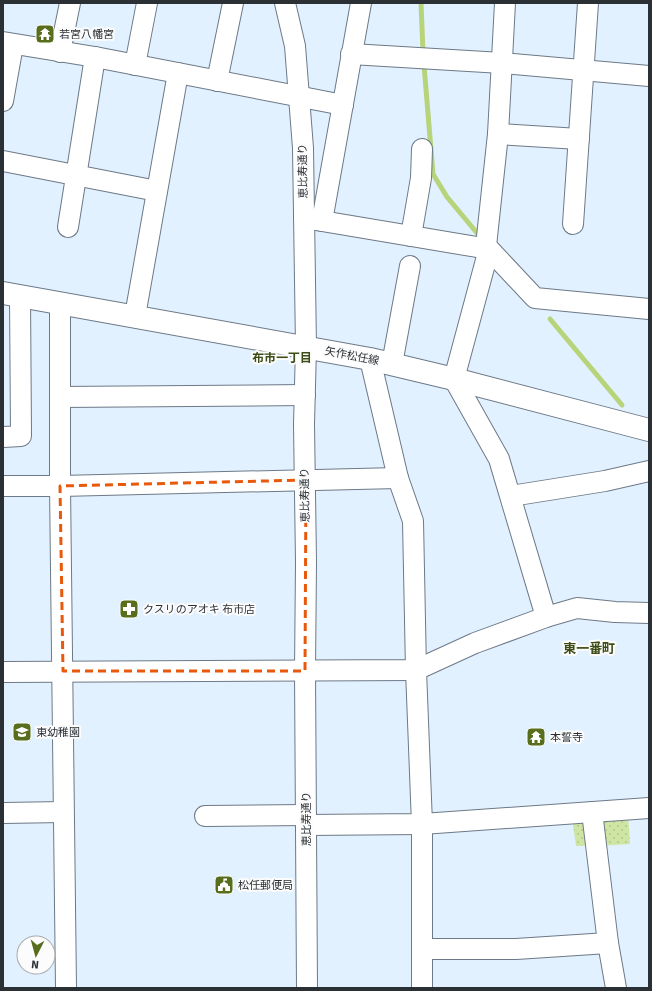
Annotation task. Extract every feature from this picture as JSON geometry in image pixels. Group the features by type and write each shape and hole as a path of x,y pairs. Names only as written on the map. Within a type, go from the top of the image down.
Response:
{"main road":[{"name":"矢作松任線","path":"11,295 370,359 454,379 649,430"}],"street":[{"path":"60,52 70,3"},
{"path":"135,65 147,3"},
{"path":"217,81 233,3"},
{"name":"恵比寿通り","path":"285,3 295,46 302,148 313,220 304,284 306,347 304,424 306,480 305,671 307,988"},
{"path":"361,3 343,104 313,220 489,248"},
{"path":"505,3 498,134 486,246 535,298 649,309"},
{"path":"573,224 588,3"},
{"path":"3,101 8,43 95,57 343,104"},
{"path":"351,54 502,63 649,76"},
{"path":"68,226 95,57"},
{"path":"135,316 178,73"},
{"path":"498,134 579,139"},
{"path":"411,236 420,178 422,149"},
{"path":"3,161 157,191"},
{"path":"489,248 454,379 500,459 546,617"},
{"path":"392,364 410,266"},
{"path":"3,437 21,436 11,295"},
{"path":"60,304 60,486 66,988"},
{"path":"370,359 398,478 413,522 416,670 422,824 422,988"},
{"path":"60,396 305,395"},
{"path":"511,496 605,481 649,471"},
{"path":"3,486 398,478"},
{"path":"3,672 416,670 475,644 546,617 577,608 616,612 649,612"},
{"path":"205,816 422,824 649,808"},
{"path":"3,813 63,812"},
{"path":"592,812 608,943 616,988"},
{"path":"422,949 516,949 608,943"}],"highlighted area":[{"path":"306,480 305,671 63,671 60,486"}],"green space":[{"path":"628,813 630,844 597,846 595,815"},
{"path":"590,816 593,845 576,846 572,817"}],"waterway":[{"path":"421,3 423,52"},
{"path":"424,65 433,174 447,197 482,239"},
{"path":"550,319 622,405"}],"place":[{"name":"若宮八幡宮","path":"45,34"},
{"name":"クスリのアオキ 布市店","path":"129,609"},
{"name":"東幼稚園","path":"22,732"},
{"name":"本誓寺","path":"536,737"},
{"name":"松任郵便局","path":"224,885"}],"district":[{"name":"布市一丁目","path":"282,358"},
{"name":"東一番町","path":"589,649"}]}
